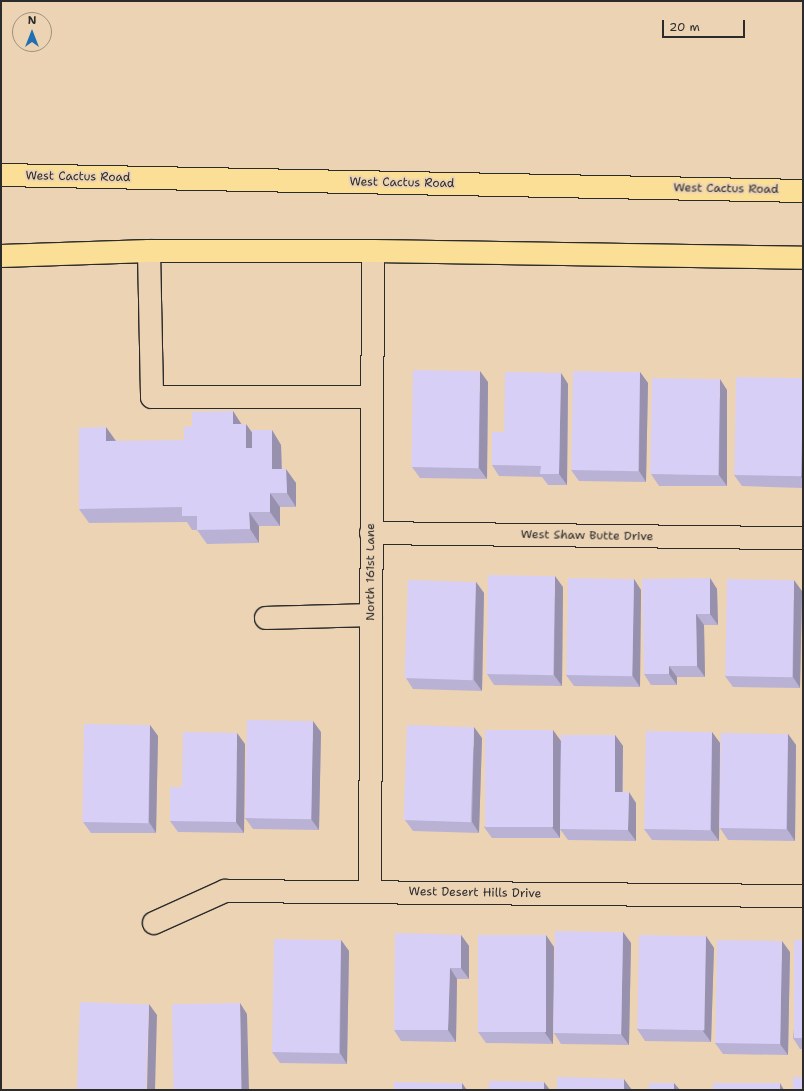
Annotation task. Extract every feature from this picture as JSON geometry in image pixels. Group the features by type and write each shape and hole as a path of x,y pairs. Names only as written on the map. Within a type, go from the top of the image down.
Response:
{"main road":[{"name":"West Cactus Road","path":"1,175 803,191"},
{"path":"1,256 149,251 373,251 803,258"}],"street":[{"path":"149,251 152,397 372,397"},
{"name":"North 161st Lane","path":"370,892 370,615 373,251"},
{"name":"West Shaw Butte Drive","path":"371,533 803,538"},
{"path":"266,618 370,615"},
{"name":"West Desert Hills Drive","path":"154,923 225,891 803,896"}],"building":[{"path":"413,370 480,371 478,468 411,467"},
{"path":"573,371 640,372 638,471 571,470"},
{"path":"505,372 561,373 559,474 540,474 541,466 492,465 492,432 504,432"},
{"path":"736,377 803,378 801,476 734,475"},
{"path":"652,378 720,379 718,475 650,474"},
{"path":"233,411 233,424 246,424 246,448 252,448 252,430 272,430 272,469 286,469 287,493 270,493 270,512 249,512 250,529 197,530 197,516 182,516 182,507 79,509 79,428 106,427 106,441 184,440 184,427 192,426 192,412"},
{"path":"488,575 555,576 553,675 486,674"},
{"path":"568,578 634,579 632,676 566,675"},
{"path":"710,578 710,614 696,614 697,666 669,666 669,674 644,674 642,579"},
{"path":"727,579 794,580 792,677 725,676"},
{"path":"408,580 476,582 473,680 405,678"},
{"path":"247,720 313,721 311,819 245,818"},
{"path":"84,724 150,725 148,823 82,822"},
{"path":"407,725 474,727 471,822 404,820"},
{"path":"485,730 553,730 553,827 485,827"},
{"path":"646,731 712,732 710,830 644,829"},
{"path":"183,732 237,733 236,822 170,821 170,787 182,787"},
{"path":"721,733 788,734 786,829 719,828"},
{"path":"561,735 615,735 615,792 629,792 628,830 560,829"},
{"path":"555,931 623,932 621,1034 553,1033"},
{"path":"395,933 461,935 461,968 450,968 448,1030 394,1030"},
{"path":"478,935 546,935 546,1032 478,1032"},
{"path":"639,935 706,936 704,1030 637,1029"},
{"path":"274,939 341,940 339,1053 272,1052"},
{"path":"717,940 782,941 780,1044 715,1043"},
{"path":"794,940 803,940 803,1038 794,1038"},
{"path":"80,1002 149,1004 146,1090 77,1090"},
{"path":"240,1003 242,1090 174,1090 172,1004"},
{"path":"557,1077 624,1079 624,1090 557,1090"},
{"path":"793,1077 803,1077 803,1090 793,1090"},
{"path":"489,1081 544,1082 544,1090 489,1090"},
{"path":"394,1082 462,1083 462,1090 394,1090"},
{"path":"649,1083 674,1083 674,1089 703,1090 649,1090"},
{"path":"713,1083 780,1083 780,1090 713,1090"}]}
